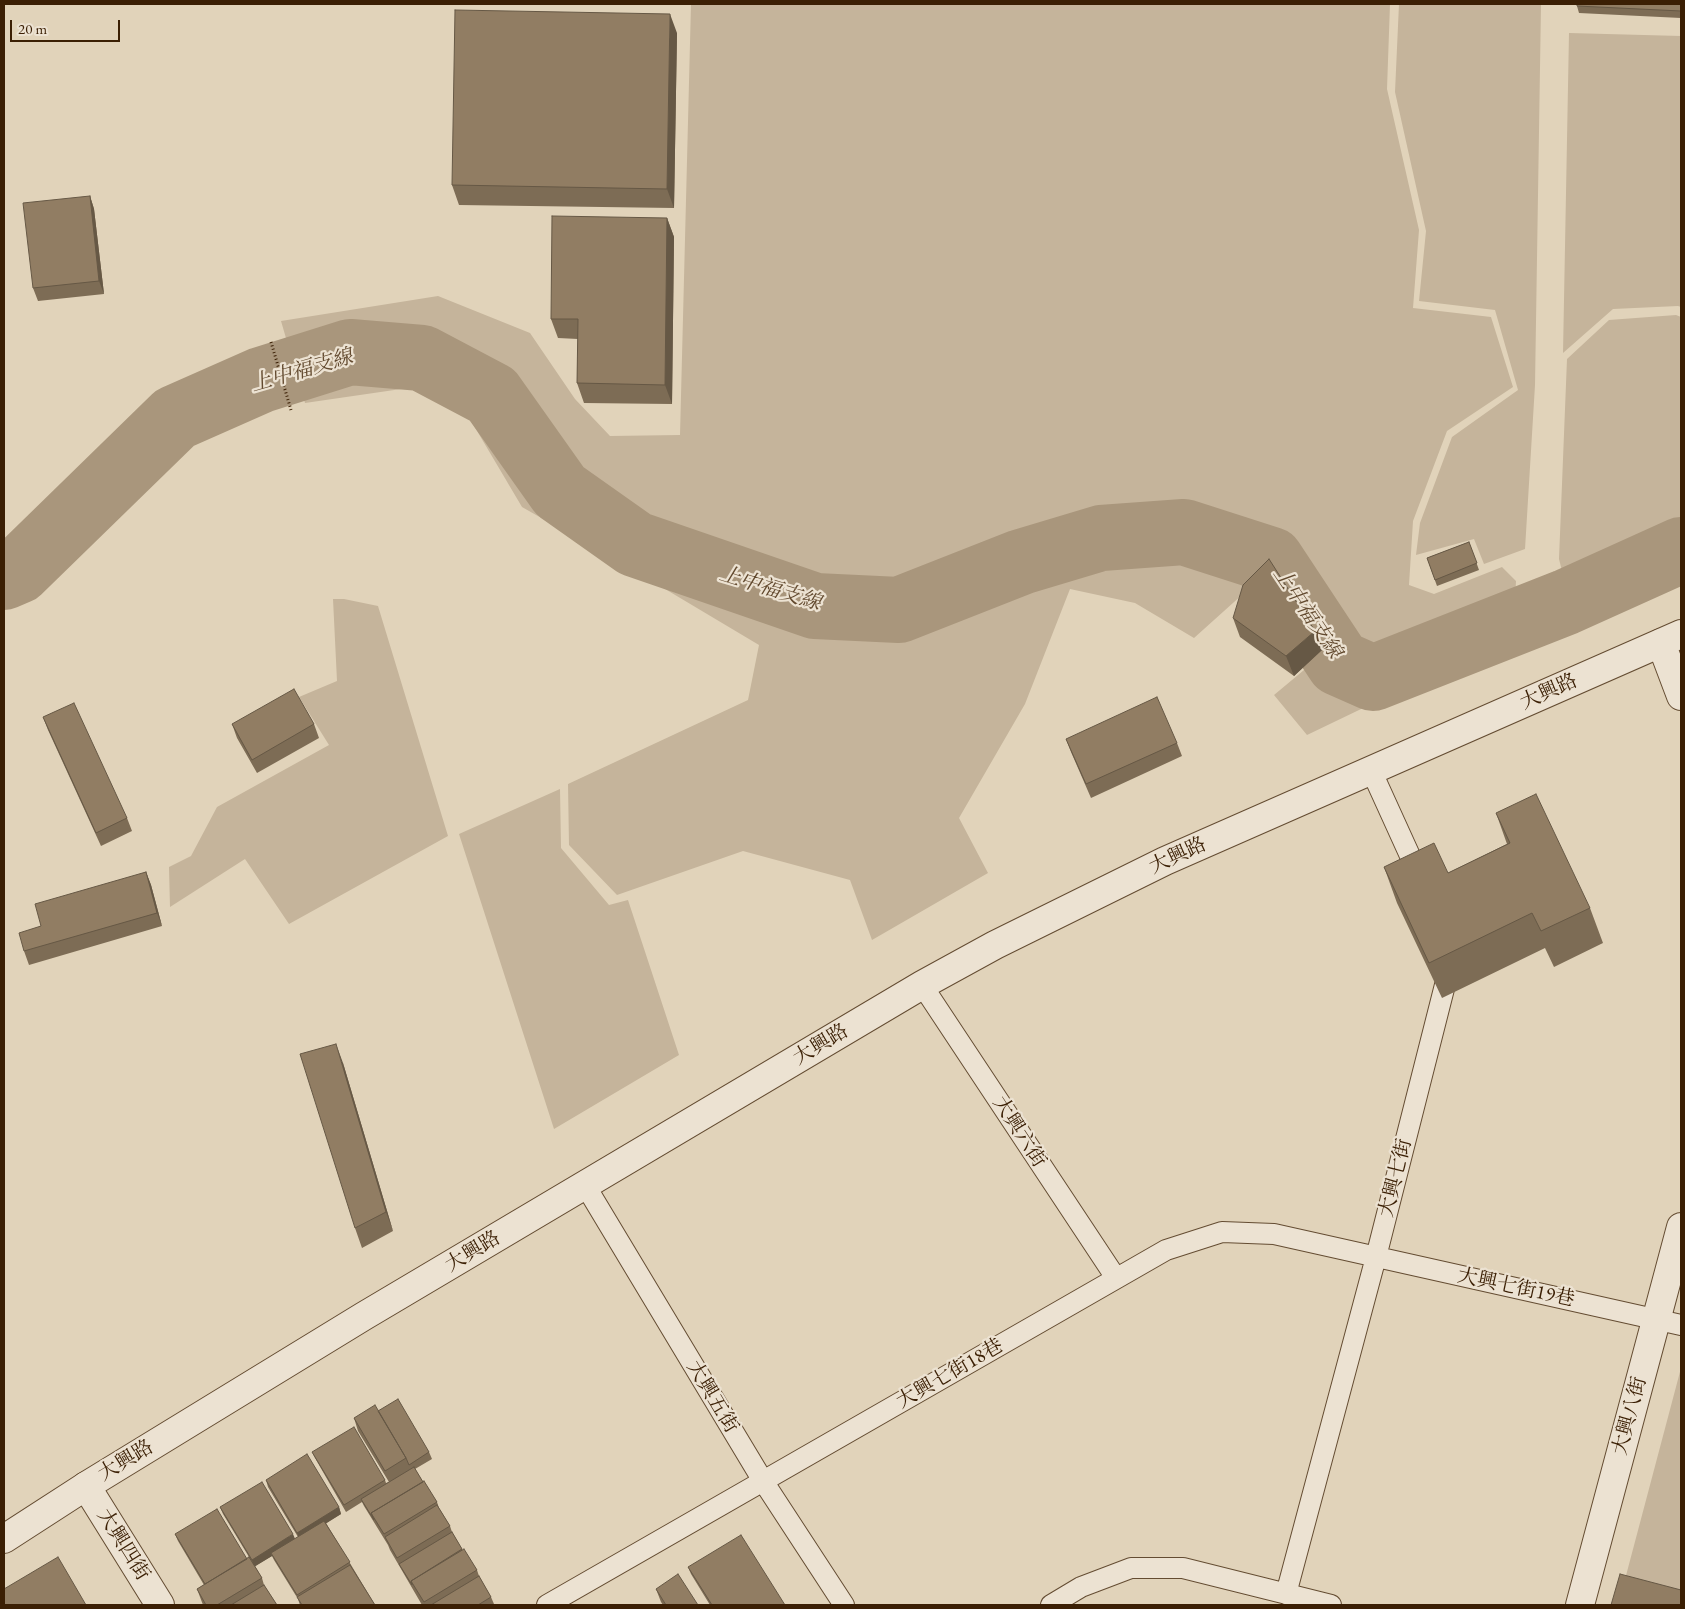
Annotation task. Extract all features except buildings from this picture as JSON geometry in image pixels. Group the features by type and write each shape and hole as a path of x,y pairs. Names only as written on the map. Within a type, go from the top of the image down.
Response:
{"street":[{"path":"1671,638 1681,696"},
{"name":"大興路","path":"4,1539 86,1486 364,1316 922,985 995,945 1165,861 1671,638"},
{"name":"大興八街","path":"1580,1605 1668,1322 1681,1228"},
{"name":"大興四街","path":"86,1486 160,1605"}],"lane":[{"path":"1371,770 1430,901"},
{"name":"大興七街","path":"1286,1594 1376,1257 1448,976 1446,952"},
{"name":"大興六街","path":"922,985 1116,1278"},
{"name":"大興五街","path":"585,1185 763,1481 844,1605"},
{"name":"大興七街18巷","path":"547,1605 1166,1250 1222,1232 1274,1234 1376,1257"},
{"name":"大興七街19巷","path":"1376,1257 1668,1322"},
{"path":"1051,1605 1081,1587 1131,1568 1183,1568 1331,1605"}],"path":[{"path":"270,342 291,410"}],"shaded area":[{"path":"691,4 1390,4 1387,89 1419,230 1413,308 1491,317 1513,387 1447,431 1413,521 1409,585 1434,594 1502,567 1516,581 1513,636 1307,735 1274,695 1340,640 1283,558 1194,638 1135,603 1070,589 1025,704 959,818 988,873 872,940 850,880 743,851 617,895 569,845 568,784 748,700 759,645 522,507 467,414 408,388 305,403 281,321 438,296 530,333 575,399 610,436 680,435"},
{"path":"1399,4 1541,4 1535,385 1525,549 1484,564 1474,539 1416,555 1420,523 1452,437 1518,390 1495,310 1419,301 1426,231 1395,92"},
{"path":"1569,33 1681,36 1681,307 1613,309 1563,353"},
{"path":"1676,315 1681,317 1681,535 1566,587 1559,559 1567,359 1609,320"},
{"path":"333,599 344,599 378,606 448,836 289,924 245,859 170,907 169,867 191,856 217,807 329,745 299,697 337,681"},
{"path":"560,789 561,848 609,905 628,900 679,1055 554,1129 459,834"},
{"path":"1681,1368 1681,1605 1632,1605 1619,1602"}],"waterway":[{"name":"上中福支線","path":"4,577 18,571 175,418 261,380 350,352 422,358 492,395 560,491 635,544 815,606 899,610 1021,562 1101,538 1184,532 1271,560 1339,663 1373,678 1566,602 1681,550"}]}
